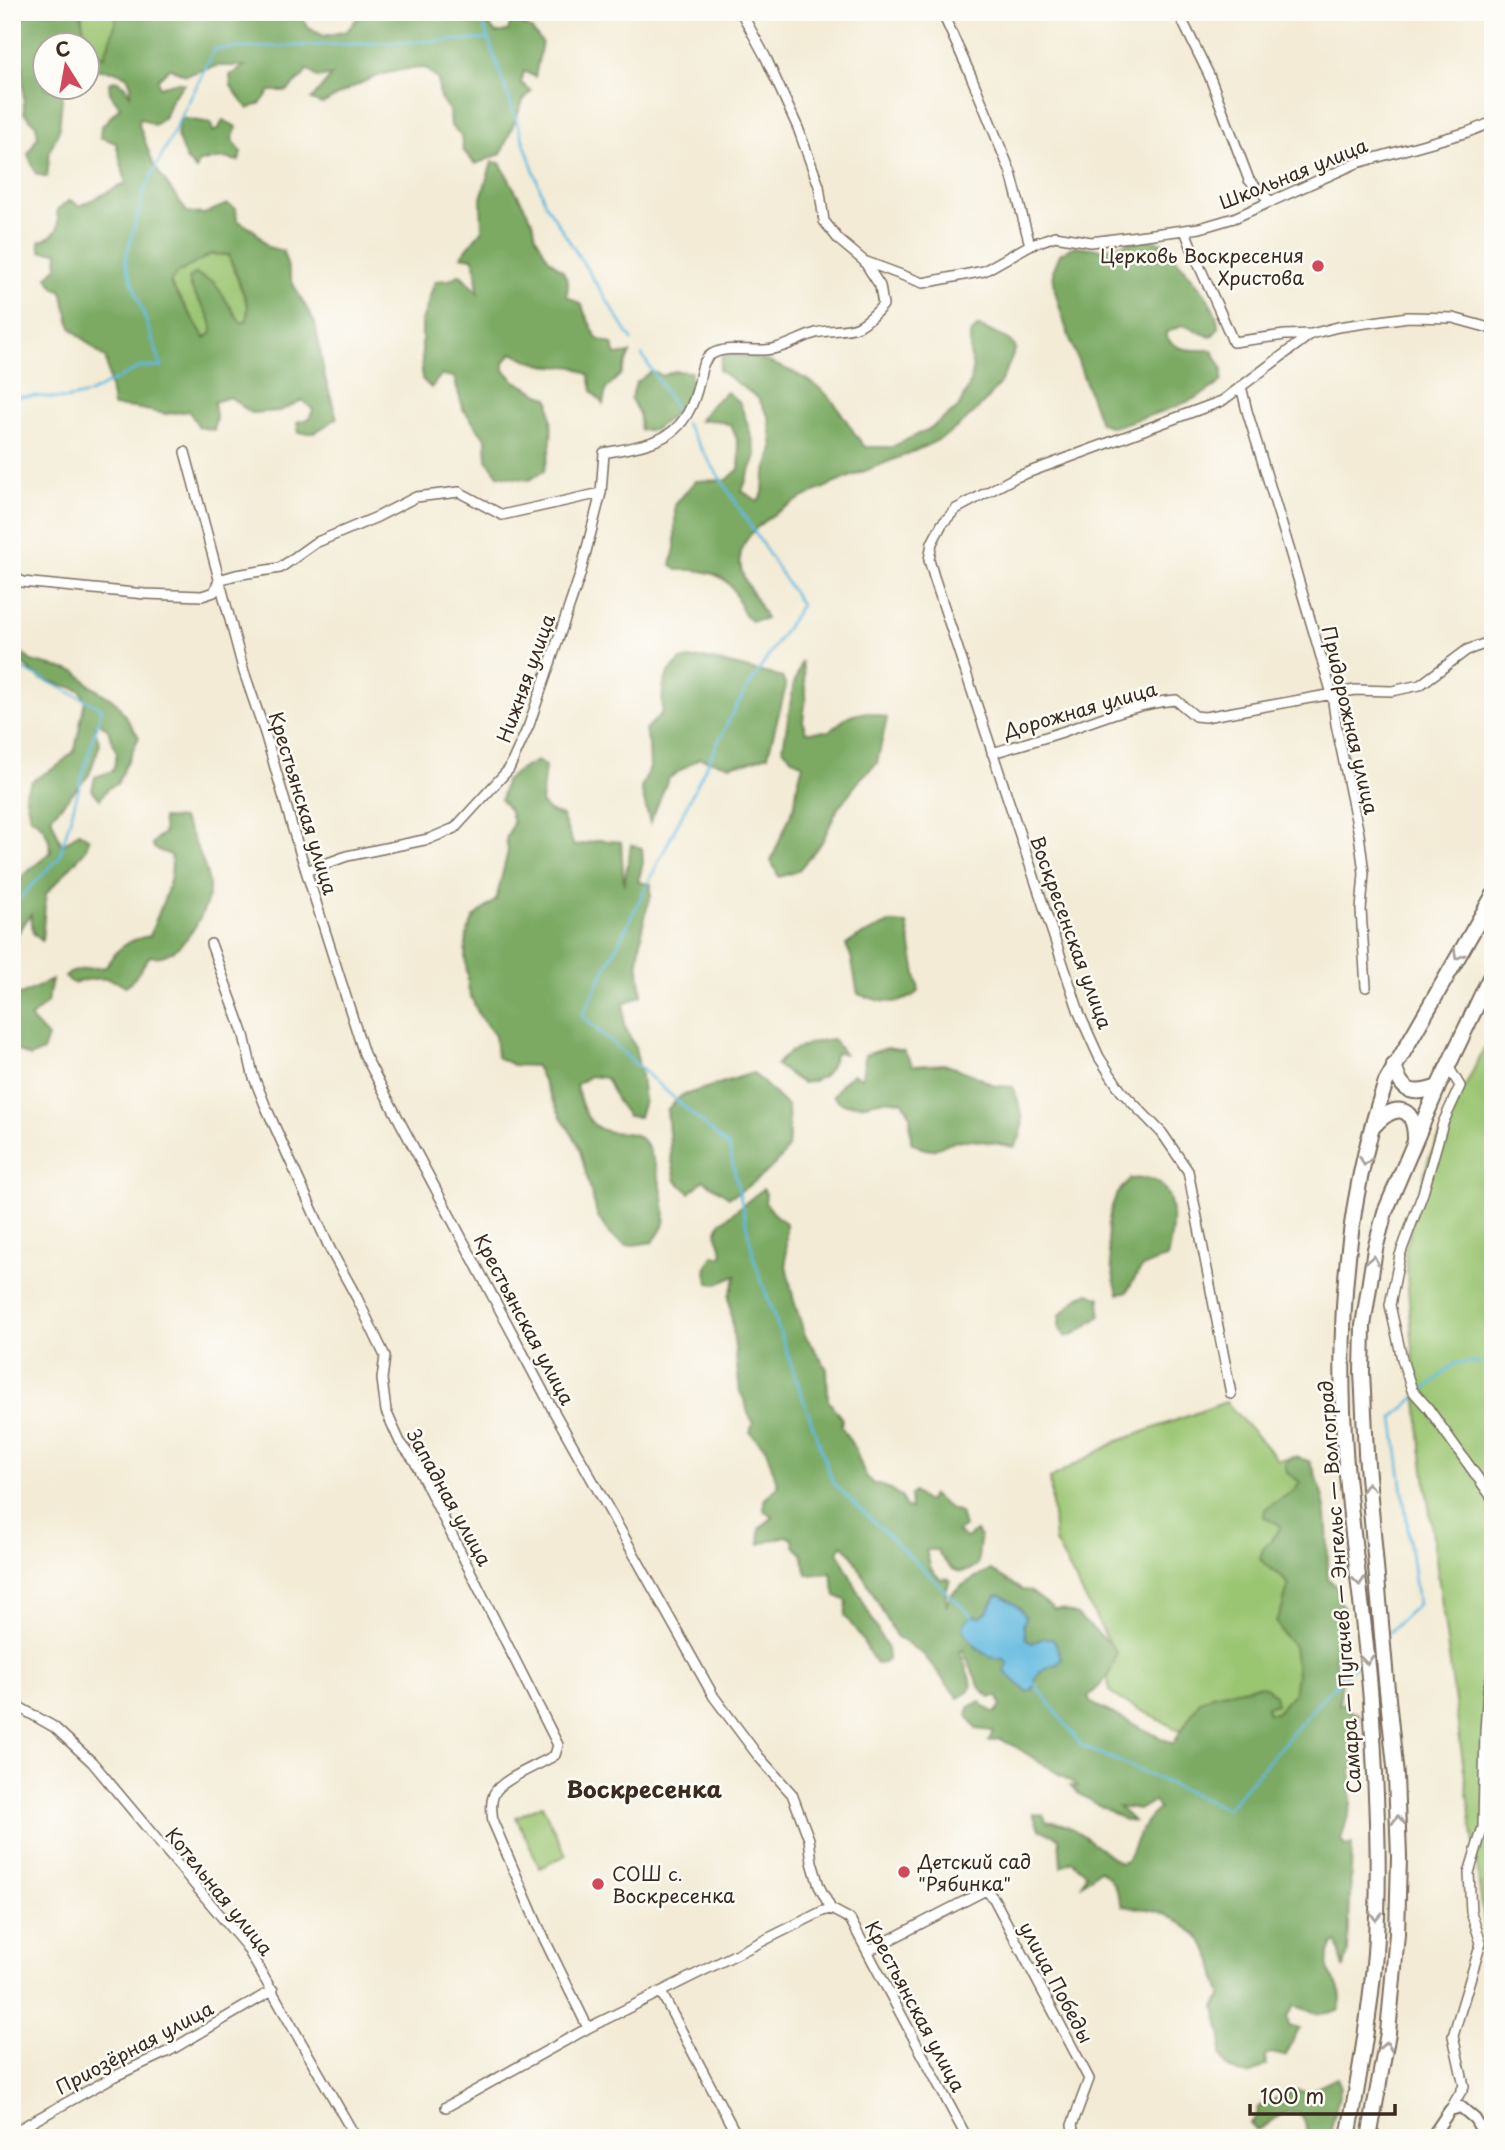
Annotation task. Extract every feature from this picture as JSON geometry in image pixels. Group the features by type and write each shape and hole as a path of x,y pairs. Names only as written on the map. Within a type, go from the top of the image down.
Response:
{"main road":[{"name":"Самара — Пугачев — Энгельс — Волгоград","path":"1348,2138 1366,2034 1375,1953 1377,1851 1370,1700 1345,1452 1342,1323 1344,1282 1354,1207 1371,1129 1386,1082 1493,896"},
{"name":"Самара — Пугачев — Энгельс — Волгоград","path":"1369,2138 1388,2033 1398,1905 1396,1776 1366,1453 1363,1326 1375,1249 1385,1212 1438,1087 1493,971"},
{"path":"1394,1065 1398,1080 1405,1088 1425,1092 1438,1087"},
{"path":"1371,1129 1381,1116 1398,1110 1413,1119 1415,1140"}],"street":[{"path":"741,12 766,58 798,128 820,186 824,221 839,240 864,261"},
{"path":"942,12 1012,173 1030,245"},
{"path":"1178,12 1209,75 1249,180 1271,202"},
{"name":"Школьная улица","path":"864,261 923,283 984,271 1030,245 1055,236 1091,242 1200,228 1234,218 1357,163 1468,132 1493,122"},
{"path":"1185,230 1233,342 1311,334 1338,327 1408,317 1453,318 1493,329"},
{"name":"Нижняя улица","path":"306,871 347,856 429,839 455,828 509,769 529,725 580,575 601,494 604,453 648,444 665,438 680,427 695,398 702,364 710,355 721,351 767,350 816,333 857,327 875,314 883,305 880,286 864,261"},
{"path":"1241,386 1311,334"},
{"name":"Воскресенская улица","path":"1231,1394 1188,1171 1162,1133 1121,1091 1099,1056 1080,1015 929,560 932,543 942,524 956,509 1016,477 1222,401 1241,386"},
{"name":"Придорожная улица","path":"1241,386 1332,694 1360,834 1364,873 1361,910 1367,987"},
{"name":"Крестьянская улица","path":"185,452 244,672 364,1054 558,1419 714,1697 759,1757 792,1794 809,1839 819,1886 831,1909 850,1919 967,2138"},
{"path":"12,575 17,582 145,594 202,596 214,592 219,580 280,568 315,543 416,497 459,492 502,514 601,494"},
{"name":"Дорожная улица","path":"992,753 1161,701 1176,700 1195,716 1205,717 1355,690 1392,691 1420,685 1468,650 1493,643"},
{"name":"Западная улица","path":"211,944 244,1035 253,1075 265,1105 330,1249 384,1356 382,1379 386,1411 391,1425 414,1460 558,1745 555,1755 507,1781 495,1791 491,1805 493,1822 538,1926 587,2028"},
{"path":"1448,1066 1460,1086 1443,1123 1423,1193 1400,1255 1390,1305 1412,1390 1428,1408 1493,1499"},
{"path":"1432,2138 1464,2086 1453,2036 1481,1943 1471,1912 1469,1873 1483,1827 1485,1731 1488,1688 1493,1672"},
{"name":"Котельная улица","path":"12,1703 54,1727 92,1762 246,1946 356,2138"},
{"name":"улица Победы","path":"868,1951 986,1891 994,1899 1089,2079 1072,2125 1074,2138"},
{"path":"446,2106 587,2028 831,1909"},
{"name":"Приозёрная улица","path":"12,2133 113,2077 169,2051 273,1990"},
{"path":"661,1992 737,2138"},
{"path":"1450,2110 1461,2107 1475,2119 1486,2138"}],"green space":[{"path":"25,12 81,12 85,32 32,32 32,102 62,102 59,130 50,150 47,177 36,174 28,154 38,136 36,125 24,113 22,49 16,38"},
{"path":"81,12 117,12 105,58 102,55 102,32 85,32"},
{"path":"117,12 290,12 300,15 310,29 324,36 347,31 362,12 493,12 490,26 496,33 508,31 513,13 520,24 530,28 542,42 535,77 524,71 521,83 531,91 523,101 501,154 475,164 463,150 461,135 451,126 450,112 440,98 438,80 426,68 383,74 322,104 311,100 332,75 318,78 307,69 287,91 270,91 261,103 248,109 231,86 230,75 245,66 217,66 186,75 170,68 158,79 159,87 178,82 184,84 172,98 164,118 154,125 140,118 139,125 154,166 187,212 204,214 227,204 236,209 237,220 255,231 268,247 283,251 292,282 315,323 325,378 337,418 314,433 299,433 297,422 309,419 313,410 303,400 280,411 251,413 230,397 214,402 214,430 199,427 189,411 166,414 113,406 106,359 71,328 62,291 54,287 47,277 57,267 58,252 41,252 39,242 57,230 57,210 70,200 80,206 126,183 116,143 100,137 101,127 120,107 110,93 109,83 116,80 125,86 130,95 131,85 127,76 102,70 102,55 104,57","holes":["211,254 229,255 248,306 247,321 241,323 214,282 195,274 189,278 193,292 212,325 212,333 205,338 170,283 176,274"]},
{"path":"180,118 211,123 213,132 223,120 237,127 232,139 241,152 239,161 224,158 199,162 196,170 186,159 177,136"},
{"path":"492,162 500,163 533,222 536,237 548,258 563,271 568,282 567,296 582,305 597,339 612,344 616,355 630,353 621,374 606,389 603,404 592,391 589,375 577,368 541,365 512,353 504,362 504,370 515,381 549,399 551,435 547,461 544,471 529,480 498,475 487,460 486,439 463,409 454,377 441,375 431,388 422,379 422,319 436,281 449,280 460,274 478,293 475,264 472,258 461,256 482,230 481,198"},
{"path":"1145,239 1163,243 1193,279 1206,295 1219,328 1211,337 1183,325 1165,333 1178,347 1212,350 1222,368 1222,381 1184,403 1113,427 1100,423 1064,322 1055,291 1053,271 1060,254 1074,246 1102,249"},
{"path":"211,254 228,255 248,306 247,321 241,323 227,304 189,286 211,320 212,333 205,338 170,283 176,274"},
{"path":"978,326 1008,339 1016,348 997,387 970,417 930,444 795,502 766,520 747,540 740,561 741,569 766,619 751,621 730,586 718,576 702,571 677,570 671,565 675,548 675,505 695,481 727,480 739,469 738,446 731,425 715,420 699,421 713,403 727,392 740,403 756,456 742,491 758,501 763,493 764,478 773,449 769,417 758,398 719,370 722,357 747,356 792,372 826,394 865,447 892,447 929,429 958,408 969,386 973,370 970,335"},
{"path":"652,371 663,376 674,371 691,372 690,393 673,415 654,430 640,430 639,414 631,399 636,383"},
{"path":"12,632 20,651 31,661 77,672 91,686 116,702 139,737 117,784 108,788 100,799 92,790 95,777 113,771 117,753 107,728 97,722 95,730 100,744 89,775 51,817 62,846 79,832 89,839 85,851 46,894 42,941 33,933 31,914 12,942 12,885 51,852 45,832 39,823 30,817 25,793 32,781 59,765 75,750 85,700 80,690 41,679 12,659"},
{"path":"704,658 782,677 786,686 768,755 746,763 728,765 699,758 668,779 650,823 641,788 650,768 649,744 645,730 662,713 663,688 668,673 681,660"},
{"path":"802,661 806,695 803,721 806,732 829,731 849,716 867,712 887,718 877,763 862,777 838,808 822,842 798,871 779,877 771,861 795,804 803,765 783,749 793,687"},
{"path":"537,761 545,766 541,803 549,811 562,816 574,846 600,840 621,842 624,885 631,845 642,848 643,863 638,882 651,884 638,961 642,995 624,1004 624,1025 635,1047 641,1076 644,1101 639,1117 628,1116 606,1078 590,1076 576,1085 591,1122 603,1130 636,1135 650,1152 659,1177 665,1215 662,1228 653,1242 627,1246 610,1235 598,1217 578,1144 536,1066 513,1065 497,1057 495,1036 479,1015 469,992 465,955 467,934 474,917 496,900 508,851 506,839 513,823 510,811 501,800 505,781"},
{"path":"162,818 182,819 202,861 209,886 201,917 179,946 170,953 150,956 126,986 100,978 73,983 65,977 70,973 106,967 124,945 150,936 171,875 171,855 155,849 152,844 164,832"},
{"path":"889,923 907,924 919,991 897,1002 858,994 851,956 846,945"},
{"path":"52,980 47,1003 30,1018 48,1037 43,1051 30,1057 12,1048 12,992 21,995"},
{"path":"1493,1031 1493,1988 1421,1447 1405,1251 1429,1158"},
{"path":"833,1039 844,1054 836,1053 828,1071 821,1078 802,1083 776,1065 802,1046"},
{"path":"887,1048 904,1051 913,1066 944,1064 995,1086 1013,1087 1022,1118 1021,1133 1014,1147 963,1140 932,1150 927,1149 911,1142 910,1114 903,1101 843,1104 833,1096 853,1074 862,1078 865,1055"},
{"path":"753,1073 788,1107 788,1147 762,1176 729,1197 703,1180 690,1193 676,1181 667,1110 681,1096"},
{"path":"1145,1178 1157,1182 1169,1199 1172,1223 1167,1258 1146,1265 1127,1292 1118,1294 1108,1245 1111,1208 1117,1194 1130,1179"},
{"path":"763,1189 766,1194 765,1203 786,1223 786,1265 794,1301 805,1335 827,1369 828,1400 842,1419 841,1426 855,1449 865,1475 873,1484 880,1484 901,1496 905,1507 911,1509 910,1496 914,1492 925,1501 929,1501 932,1495 949,1508 960,1512 964,1527 957,1532 967,1538 976,1531 980,1537 978,1564 965,1571 954,1570 937,1550 926,1550 931,1569 940,1579 950,1580 946,1592 946,1607 950,1596 958,1589 991,1570 1022,1590 1030,1591 1054,1609 1077,1615 1116,1652 1107,1677 1088,1696 1091,1703 1173,1744 1199,1702 1212,1695 1256,1686 1266,1687 1275,1695 1276,1704 1266,1707 1268,1713 1276,1713 1294,1694 1297,1675 1294,1646 1284,1636 1276,1621 1289,1585 1260,1559 1263,1549 1280,1529 1279,1524 1264,1517 1265,1509 1295,1490 1300,1482 1287,1473 1285,1462 1296,1457 1309,1461 1324,1504 1328,1578 1338,1589 1338,1598 1344,1608 1334,1657 1342,1682 1339,1705 1344,1703 1348,1710 1358,1714 1357,1754 1351,1771 1351,1805 1341,1840 1345,1846 1352,1844 1348,1951 1344,1968 1337,1942 1333,1944 1328,1963 1328,1969 1340,1992 1341,2003 1338,2011 1320,2014 1295,2006 1287,2017 1289,2026 1300,2029 1286,2056 1270,2053 1265,2056 1266,2065 1248,2075 1227,2067 1221,2055 1222,2037 1215,2007 1222,1995 1212,1959 1201,1940 1182,1923 1167,1915 1122,1906 1111,1881 1099,1870 1082,1884 1086,1873 1072,1861 1061,1867 1059,1838 1039,1829 1033,1814 1043,1815 1047,1822 1056,1822 1076,1830 1120,1863 1127,1861 1143,1826 1159,1809 1154,1801 1139,1810 1118,1807 1133,1821 1125,1820 1079,1794 1070,1786 1079,1787 1016,1747 1000,1739 989,1741 993,1731 976,1729 967,1715 969,1707 980,1701 995,1713 1001,1706 998,1697 990,1697 980,1688 963,1650 960,1651 972,1685 968,1692 958,1698 923,1654 896,1636 851,1553 842,1545 838,1552 887,1649 888,1659 884,1663 876,1664 845,1616 847,1601 836,1596 831,1573 807,1575 802,1554 794,1546 793,1539 786,1536 760,1544 759,1529 773,1517 764,1510 764,1500 778,1486 766,1449 750,1432 753,1423 740,1392 729,1296 736,1276 717,1284 709,1283 707,1275 711,1259 714,1255 721,1257 723,1252 716,1233 720,1223","holes":["996,1596 1023,1623 1025,1639 1032,1643 1044,1638 1057,1664 1040,1672 1033,1689 1004,1659 980,1650 963,1629 971,1616 981,1617 988,1611"]},
{"path":"1089,1293 1100,1298 1100,1316 1066,1337 1059,1328 1060,1315 1079,1297"},
{"path":"1226,1402 1278,1460 1298,1456 1307,1464 1310,1686 1286,1727 1182,1732 1109,1691 1107,1665 1112,1648 1055,1542 1050,1478 1116,1442"},
{"path":"542,1805 566,1855 540,1868 516,1817"},
{"path":"1337,2078 1341,2087 1329,2138 1305,2138 1305,2124 1298,2112 1279,2116 1257,2130 1250,2123 1256,2117 1259,2107 1295,2090 1308,2092"}],"water":[{"path":"1001,1595 1019,1607 1026,1617 1023,1624 1026,1639 1032,1643 1053,1638 1062,1659 1040,1672 1033,1689 1027,1692 1005,1672 1008,1663 1004,1659 980,1650 963,1629 971,1616 981,1617 988,1611 996,1596"}],"waterway":[{"path":"479,12 545,203 632,340"},
{"path":"12,397 65,399 88,394 140,367 162,367 125,261 145,189 215,49 488,39"},
{"path":"642,355 681,417"},
{"path":"685,423 801,605 735,708 582,1016 729,1147 755,1262 833,1483 972,1616"},
{"path":"12,664 102,708 59,858 12,906"},
{"path":"1420,1394 1455,1363 1493,1362"},
{"path":"1388,1633 1418,1604 1393,1418 1415,1398"},
{"path":"1034,1683 1081,1745 1227,1809 1328,1692 1361,1660"}],"place":[{"name":"Церковь Воскресения Христова","path":"1318,266"},
{"name":"Детский сад \"Рябинка\"","path":"904,1872"},
{"name":"СОШ с. Воскресенка","path":"598,1884"}],"district":[{"name":"Воскресенка","path":"644,1788"}]}
